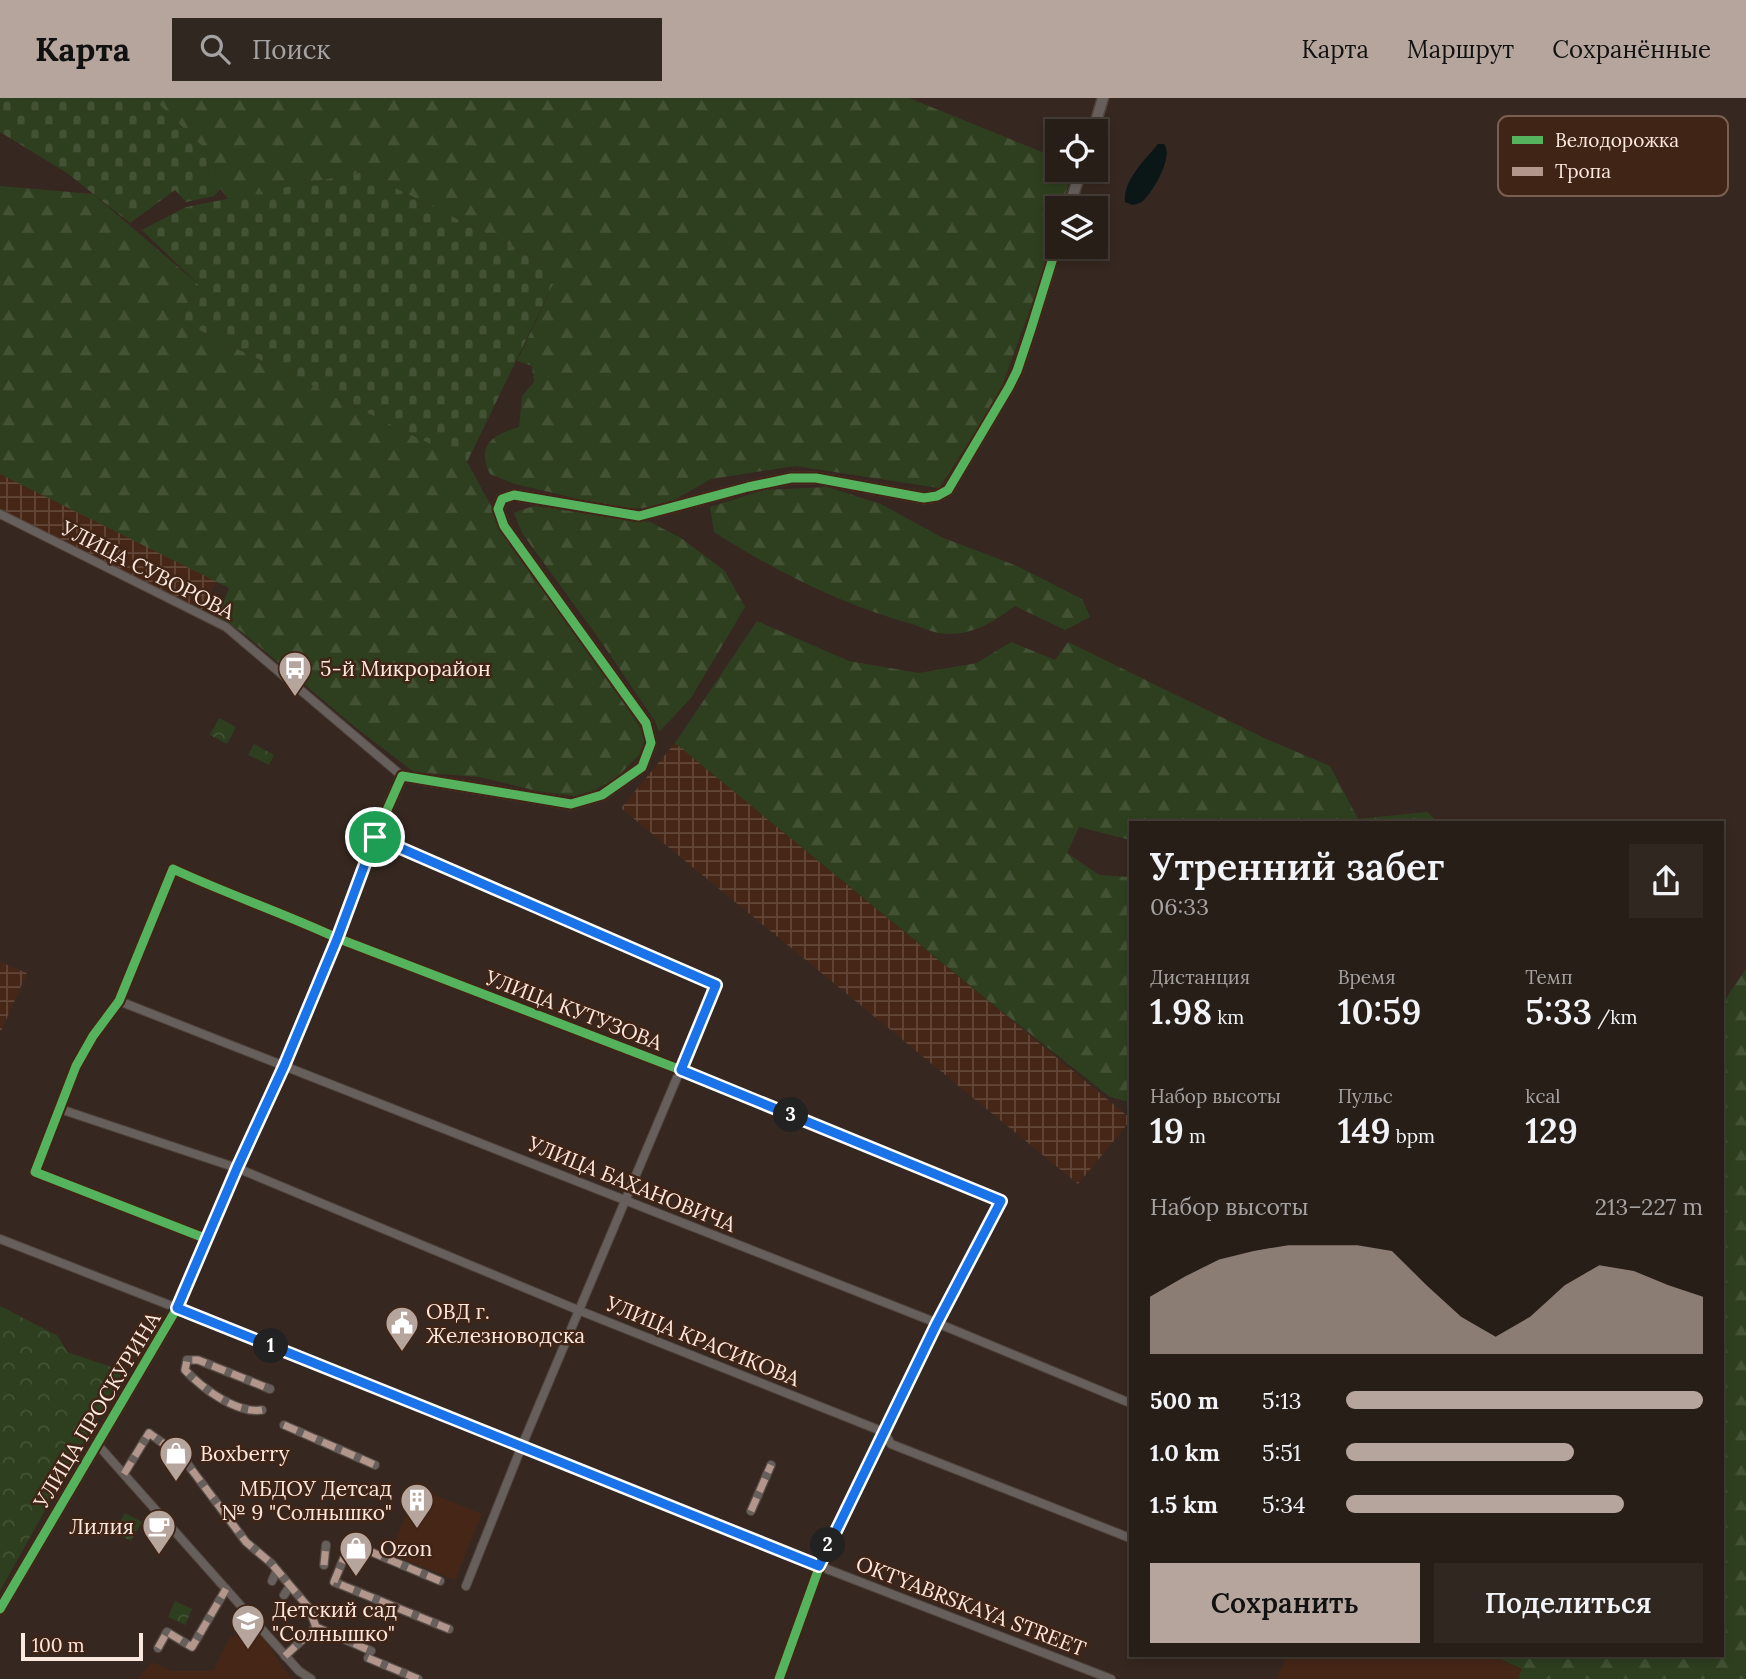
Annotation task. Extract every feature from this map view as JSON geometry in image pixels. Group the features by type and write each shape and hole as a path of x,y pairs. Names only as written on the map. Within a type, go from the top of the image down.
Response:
{"street":[{"path":"1096,119 1102,98"},
{"path":"402,776 571,804 602,795 642,767 651,743 646,723 504,526 498,509 502,499 514,495 639,516 790,478 816,478 924,498 937,496 948,490 960,473 1017,371 1053,259"},
{"name":"УЛИЦА СУВОРОВА","path":"0,514 226,627 402,776"},
{"name":"УЛИЦА ПРОСКУРИНА","path":"0,1609 177,1308 284,1066 402,776"},
{"path":"375,837 716,985 627,1200 578,1310 466,1586"},
{"name":"УЛИЦА КУТУЗОВА","path":"119,1001 173,869 290,916 337,939 681,1070 1001,1201 937,1323"},
{"path":"119,1001 93,1036 76,1066 35,1172 207,1239"},
{"name":"УЛИЦА БАХАНОВИЧА","path":"119,1001 937,1323 1129,1403"},
{"name":"УЛИЦА КРАСИКОВА","path":"60,1109 237,1168 578,1310 884,1432 891,1444 1129,1538"},
{"name":"OKTYABRSKAYA STREET","path":"0,1239 521,1448 1111,1679"},
{"path":"779,1679 819,1566 937,1323"},
{"path":"262,1410 250,1412 203,1389 185,1370 185,1365 187,1360 198,1360 270,1389"},
{"path":"287,1425 373,1462"},
{"path":"124,1474 149,1433 183,1458 246,1542 263,1561 277,1570 290,1586 316,1627 418,1679"},
{"path":"97,1444 285,1656 311,1679"},
{"path":"751,1511 771,1465"},
{"path":"440,1581 350,1544 334,1582 449,1629"},
{"path":"324,1565 326,1545"},
{"path":"272,1581 277,1570"},
{"path":"285,1595 290,1586"},
{"path":"158,1648 167,1632 192,1647 226,1589"},
{"path":"285,1656 316,1627"}],"shaded area":[{"path":"1158,144 1164,144 1166,156 1157,181 1142,202 1133,205 1125,202 1131,178"},
{"path":"0,457 222,570 201,612 0,510"},
{"path":"675,743 1129,1117 1129,1122 1078,1184 621,808"},
{"path":"0,962 27,973 1,1031 0,1031"},
{"path":"417,1488 482,1514 455,1580 390,1554"},
{"name":"Детский сад \"Солнышко\"","path":"251,1625 294,1679 138,1679 152,1662 172,1671 213,1671 230,1637 241,1634"},
{"path":"1286,1657 1496,1657 1522,1670 1518,1679 1277,1679"}],"green space":[{"path":"0,98 162,98 159,104 205,149 209,178 221,188 214,196 186,202 175,190 130,223 67,173 0,132"},
{"path":"162,98 909,98 1045,153 1045,182 1069,182 1065,196 1045,196 1046,259 998,397 939,488 795,466 711,479 662,507 621,509 515,484 490,474 486,464 486,448 490,443 519,427 522,396 534,382 532,366 517,361 560,270 363,172 228,199 209,178 205,149 158,104"},
{"path":"363,172 560,270 467,462 179,320 199,285 142,230 186,207"},
{"path":"0,186 93,194 199,285 179,320 467,462 512,544 594,656 646,737 639,755 616,778 582,797 537,791 479,777 414,772 355,727 242,632 218,617 229,588 0,474"},
{"path":"827,487 881,504 941,537 1017,566 1082,599 1090,617 1065,630 1015,606 976,629 939,633 835,597 785,573 714,532 710,507 764,490"},
{"path":"533,506 650,522 681,538 725,571 745,607 691,698 659,732 655,721 602,643 522,533 514,513"},
{"path":"757,621 849,661 919,673 977,663 1011,642 1055,660 1068,642 1264,738 1330,766 1358,819 1427,812 1437,821 1129,821 1129,840 1079,827 1067,853 1099,875 1129,877 1129,1102 1110,1097 675,743"},
{"path":"219,718 236,727 227,744 210,735"},
{"path":"254,744 274,755 269,765 248,755"},
{"path":"1746,969 1746,1679 1518,1679 1522,1669 1496,1657 1724,1657 1724,1001"},
{"path":"0,1306 58,1336 67,1352 123,1371 0,1591"},
{"path":"125,1513 142,1522 131,1541 114,1532"},
{"path":"175,1601 192,1609 185,1625 168,1617"}],"marked path":[{"path":"262,1410 241,1408 210,1392 185,1370 187,1360 198,1360 270,1389"},
{"path":"284,1425 375,1465"},
{"path":"124,1474 149,1433 183,1458 246,1542 271,1563 309,1608 316,1627"},
{"path":"751,1511 771,1465"},
{"path":"440,1581 350,1543 334,1582 449,1629"},
{"path":"324,1565 326,1545"},
{"path":"158,1648 167,1632 192,1647 226,1589"},
{"path":"285,1656 316,1627 371,1651"},
{"path":"368,1658 418,1679"}],"cycle path":[{"path":"0,1609 177,1308 284,1066 402,776 571,804 602,795 642,767 651,743 646,723 504,526 498,509 502,499 514,495 639,516 791,478 816,478 924,498 937,496 948,490 1017,371 1053,259"},
{"path":"207,1239 35,1172 76,1066 93,1036 119,1001 173,869 337,938 681,1070 1001,1201 937,1323 824,1554 779,1679"}],"place":[{"name":"5-й Микрорайон","path":"295,698"},
{"name":"ОВД г. Железноводска","path":"402,1353"},
{"name":"Boxberry","path":"176,1483"},
{"name":"МБДОУ Детсад № 9 \"Солнышко\"","path":"417,1530"},
{"name":"Лилия","path":"159,1556"},
{"name":"Ozon","path":"356,1578"},
{"name":"Детский сад \"Солнышко\"","path":"248,1651"}],"route":[{"path":"375,837 716,985 681,1070 1001,1201 937,1323 819,1566 177,1308 284,1066 337,939 375,837"}]}
